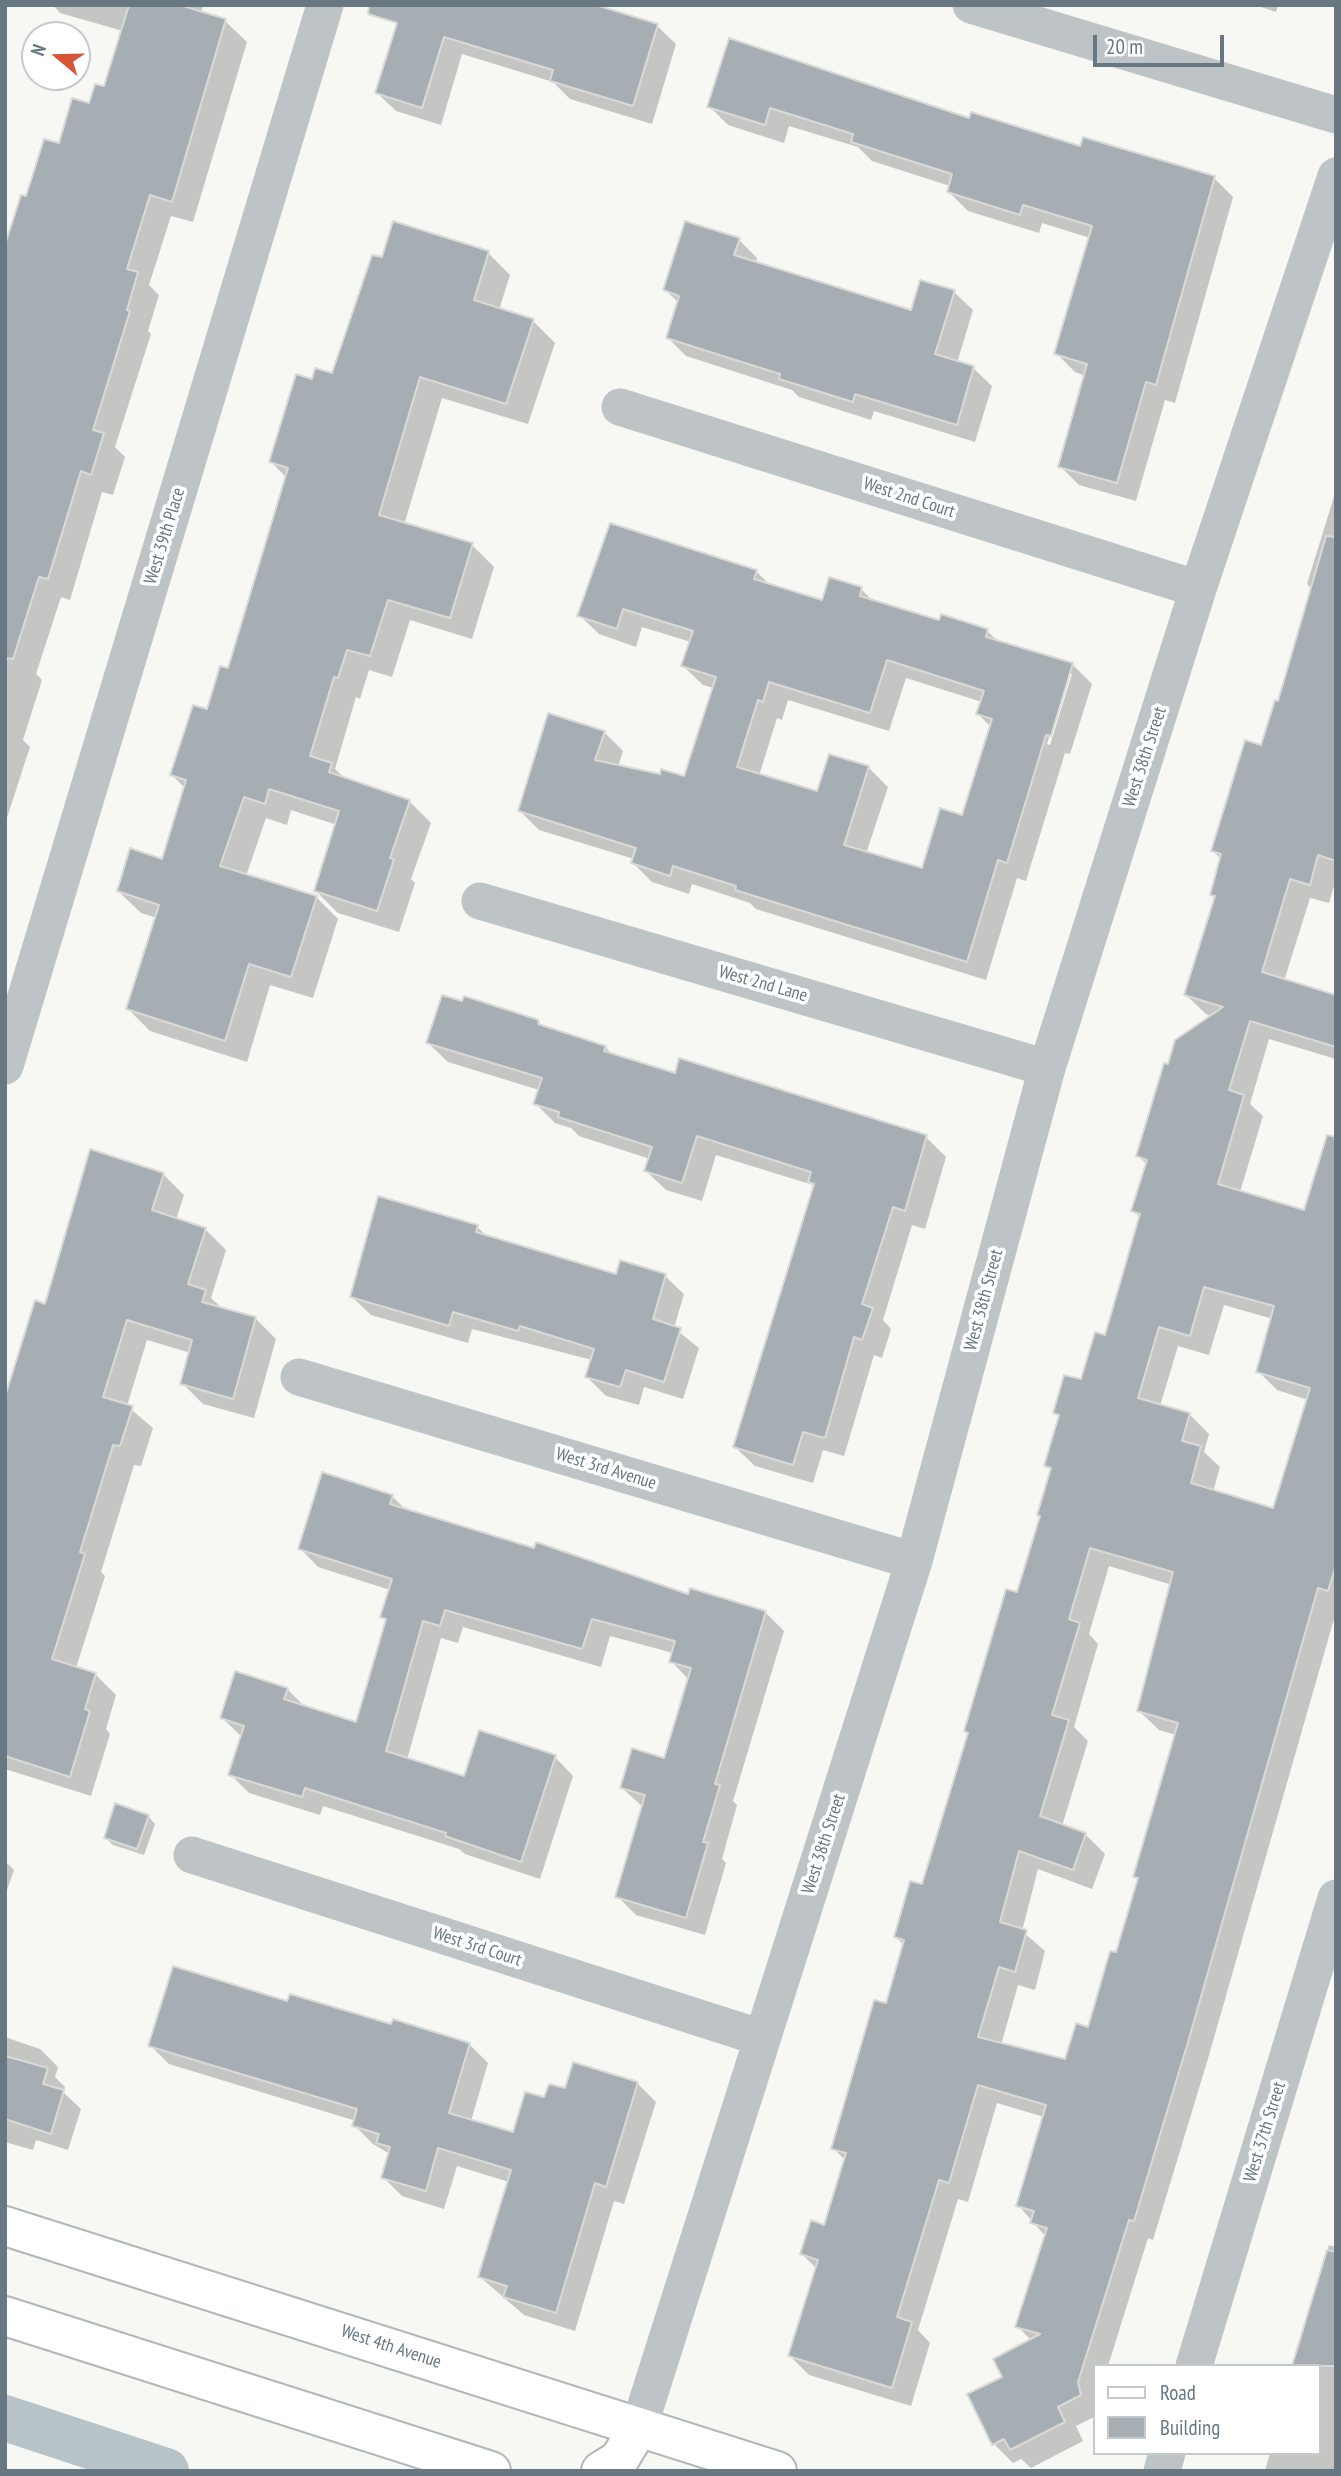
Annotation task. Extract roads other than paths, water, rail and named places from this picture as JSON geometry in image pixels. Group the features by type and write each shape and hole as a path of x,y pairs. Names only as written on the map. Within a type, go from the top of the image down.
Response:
{"main road":[{"name":"West 4th Avenue","path":"5,2226 777,2471"},
{"path":"5,2316 491,2471"},
{"path":"601,2471 619,2460 639,2427"}],"street":[{"name":"West 39th Place","path":"5,1066 11,1029 325,5"},
{"path":"971,5 1336,115"},
{"name":"West 38th Street","path":"639,2427 914,1561 1047,1068 1198,589 1336,176"},
{"name":"West 2nd Court","path":"620,407 1198,589"},
{"name":"West 2nd Lane","path":"480,901 1047,1068"},
{"name":"West 3rd Avenue","path":"299,1377 914,1561"},
{"name":"West 3rd Court","path":"192,1855 762,2038"},
{"name":"West 37th Street","path":"1195,2364 1336,1898"}],"waterway":[{"path":"5,2418 166,2471"}]}
